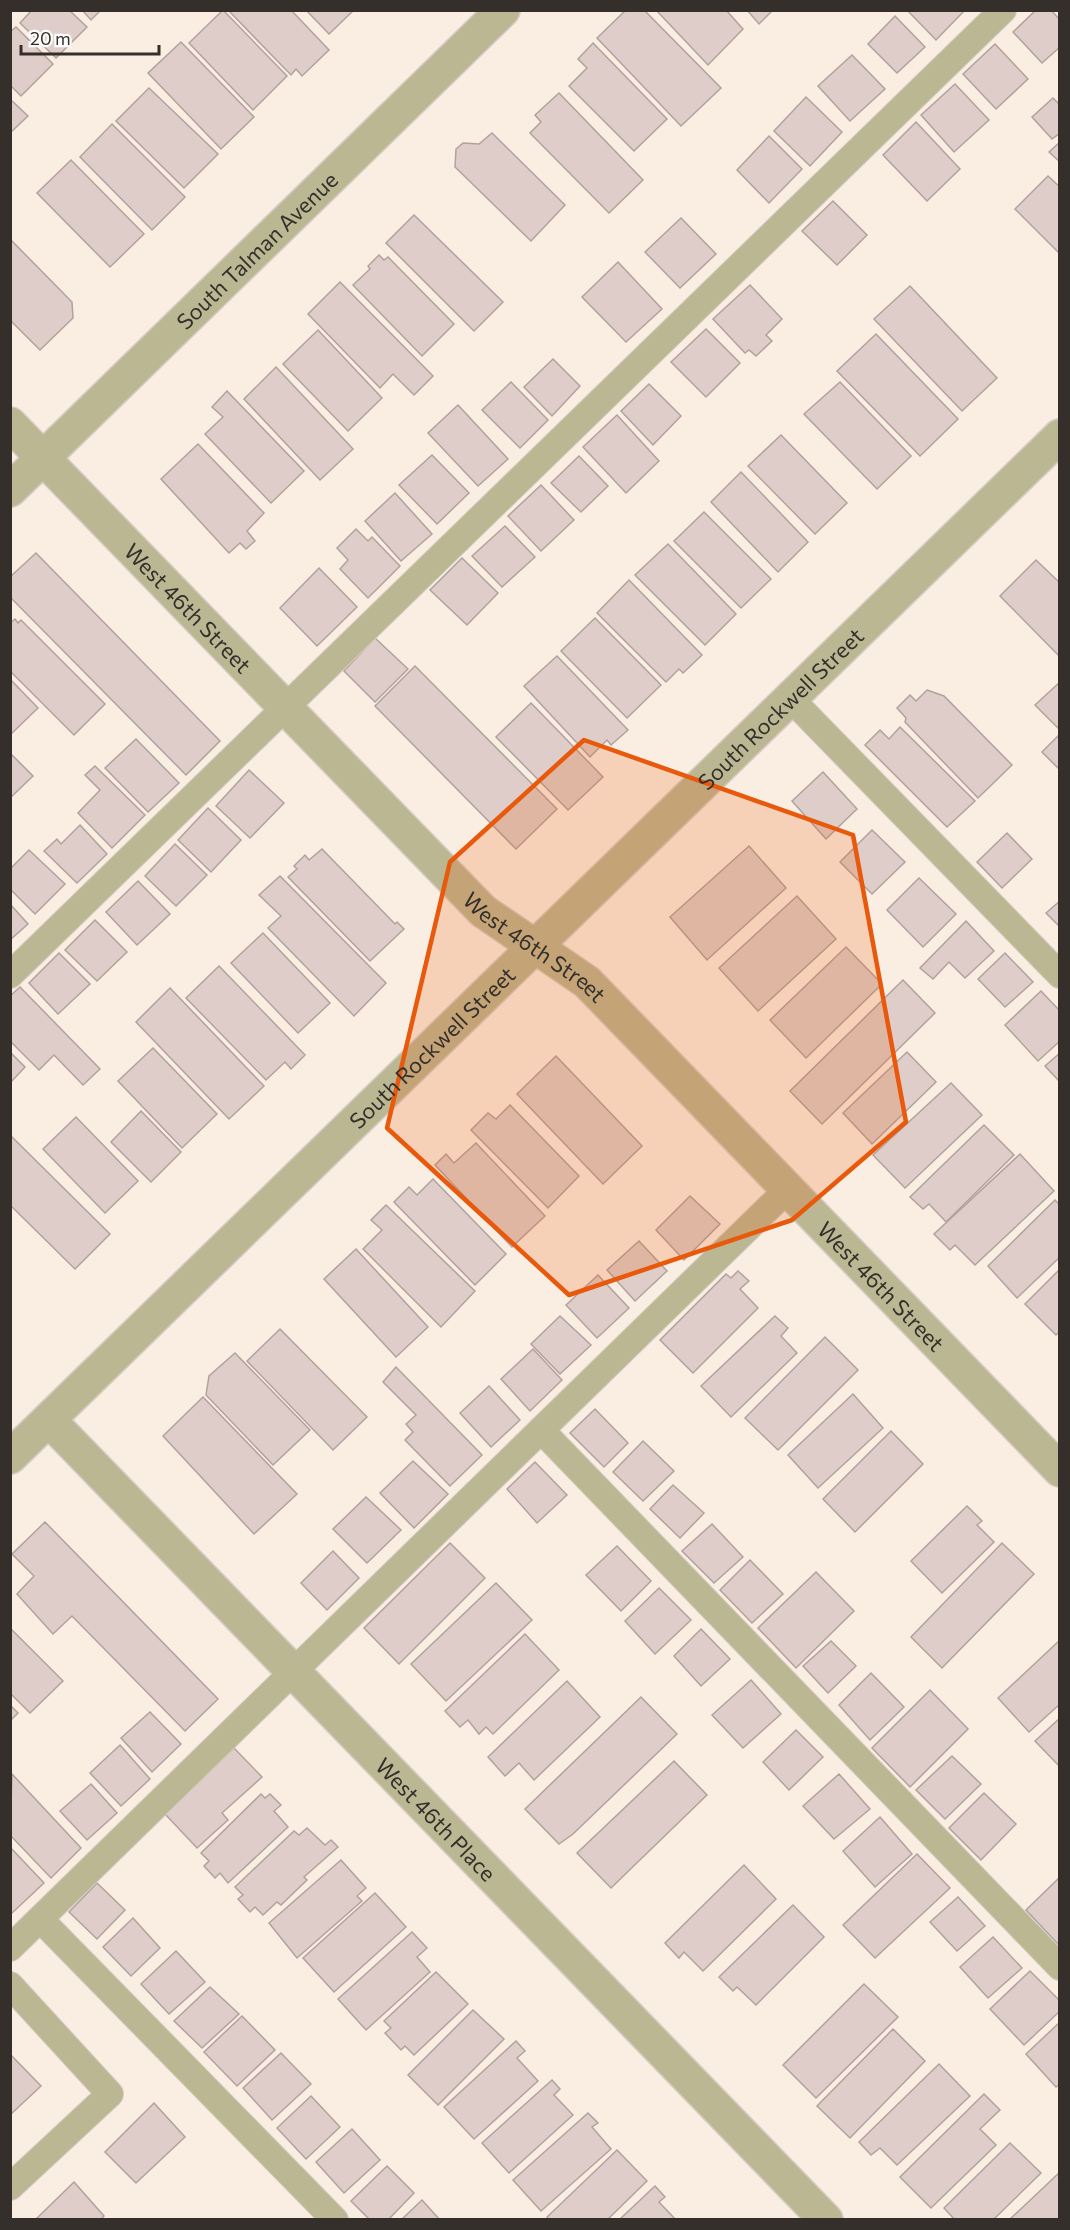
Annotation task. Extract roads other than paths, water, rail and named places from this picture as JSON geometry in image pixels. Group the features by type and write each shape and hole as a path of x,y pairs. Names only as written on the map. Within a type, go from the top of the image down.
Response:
{"street":[{"name":"South Talman Avenue","path":"10,490 503,10"},
{"name":"West 46th Street","path":"10,424 483,911 587,982 1059,1470"},
{"name":"South Rockwell Street","path":"10,1457 790,698 1053,456"},
{"name":"West 46th Place","path":"49,1420 826,2220"}],"lane":[{"path":"10,975 1003,10"},
{"path":"790,698 1059,975"},
{"path":"10,1948 788,1189"},
{"path":"541,1430 1059,1966"},
{"path":"40,1919 335,2220"},
{"path":"10,1985 110,2094 10,2187"}]}
